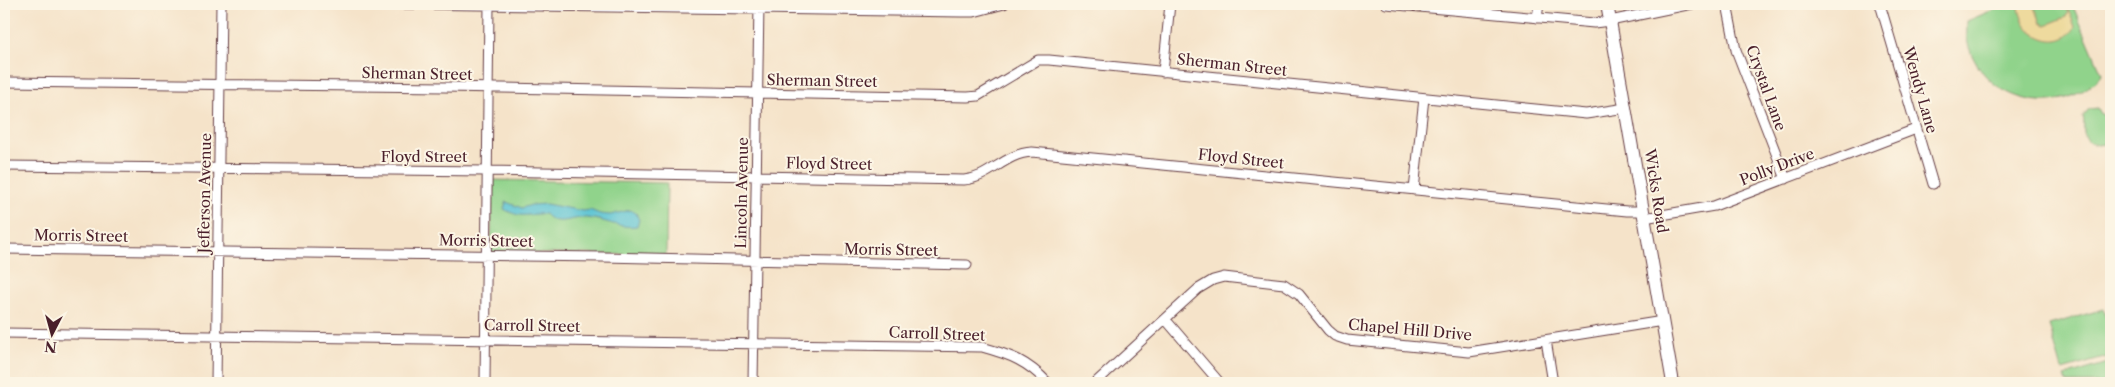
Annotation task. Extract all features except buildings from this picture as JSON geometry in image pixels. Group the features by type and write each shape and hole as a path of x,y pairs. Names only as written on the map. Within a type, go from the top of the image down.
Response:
{"main road":[{"name":"Wicks Road","path":"1607,4 1673,383"}],"street":[{"name":"Jefferson Avenue","path":"216,383 222,4"},
{"path":"404,4 759,6 974,12 1004,4"},
{"path":"485,383 489,4"},
{"path":"1163,72 1170,4"},
{"path":"1386,4 1464,8 1537,18 1594,23 1610,22 1692,4"},
{"path":"1537,18 1538,4"},
{"name":"Crystal Lane","path":"1727,4 1736,50 1786,179"},
{"name":"Wendy Lane","path":"1880,4 1933,184"},
{"name":"Lincoln Avenue","path":"753,383 759,6"},
{"name":"Sherman Street","path":"4,82 968,97 978,96 1038,60 1586,114 1626,108"},
{"path":"1414,190 1424,98"},
{"name":"Polly Drive","path":"1643,214 1714,206 1916,128"},
{"name":"Floyd Street","path":"4,166 975,179 1013,155 1032,152 1643,214"},
{"name":"Morris Street","path":"4,249 486,255 967,265"},
{"name":"Chapel Hill Drive","path":"1095,383 1198,289 1213,280 1224,277 1284,284 1299,294 1328,330 1335,336 1347,340 1469,352 1663,321"},
{"path":"1166,320 1220,383"},
{"name":"Carroll Street","path":"4,333 982,347 1008,354 1023,361 1036,370 1048,383"},
{"path":"1546,340 1553,383"}],"green space":[{"path":"2007,4 2072,4 2102,74 2086,89 2067,98 2047,101 2026,99 2007,92 1990,80 1977,64 1968,44 1967,21"},
{"path":"2098,108 2101,114 2111,119 2111,140 2099,145 2088,141 2084,133 2083,116 2089,109"},
{"path":"492,180 667,183 666,255 491,253"},
{"path":"2104,309 2111,332 2111,356 2062,370 2049,325"},
{"path":"2111,362 2111,383 2067,383 2065,376"}],"sand":[{"path":"2019,4 2034,4 2041,23 2046,25 2066,17 2068,12 2064,4 2066,4 2075,27 2069,35 2060,39 2042,38 2026,25 2021,15"}],"water":[{"path":"506,202 522,208 546,204 583,211 590,210 610,215 630,210 636,213 639,220 637,226 630,227 586,218 559,221 545,214 525,215 510,212 504,209"}]}
